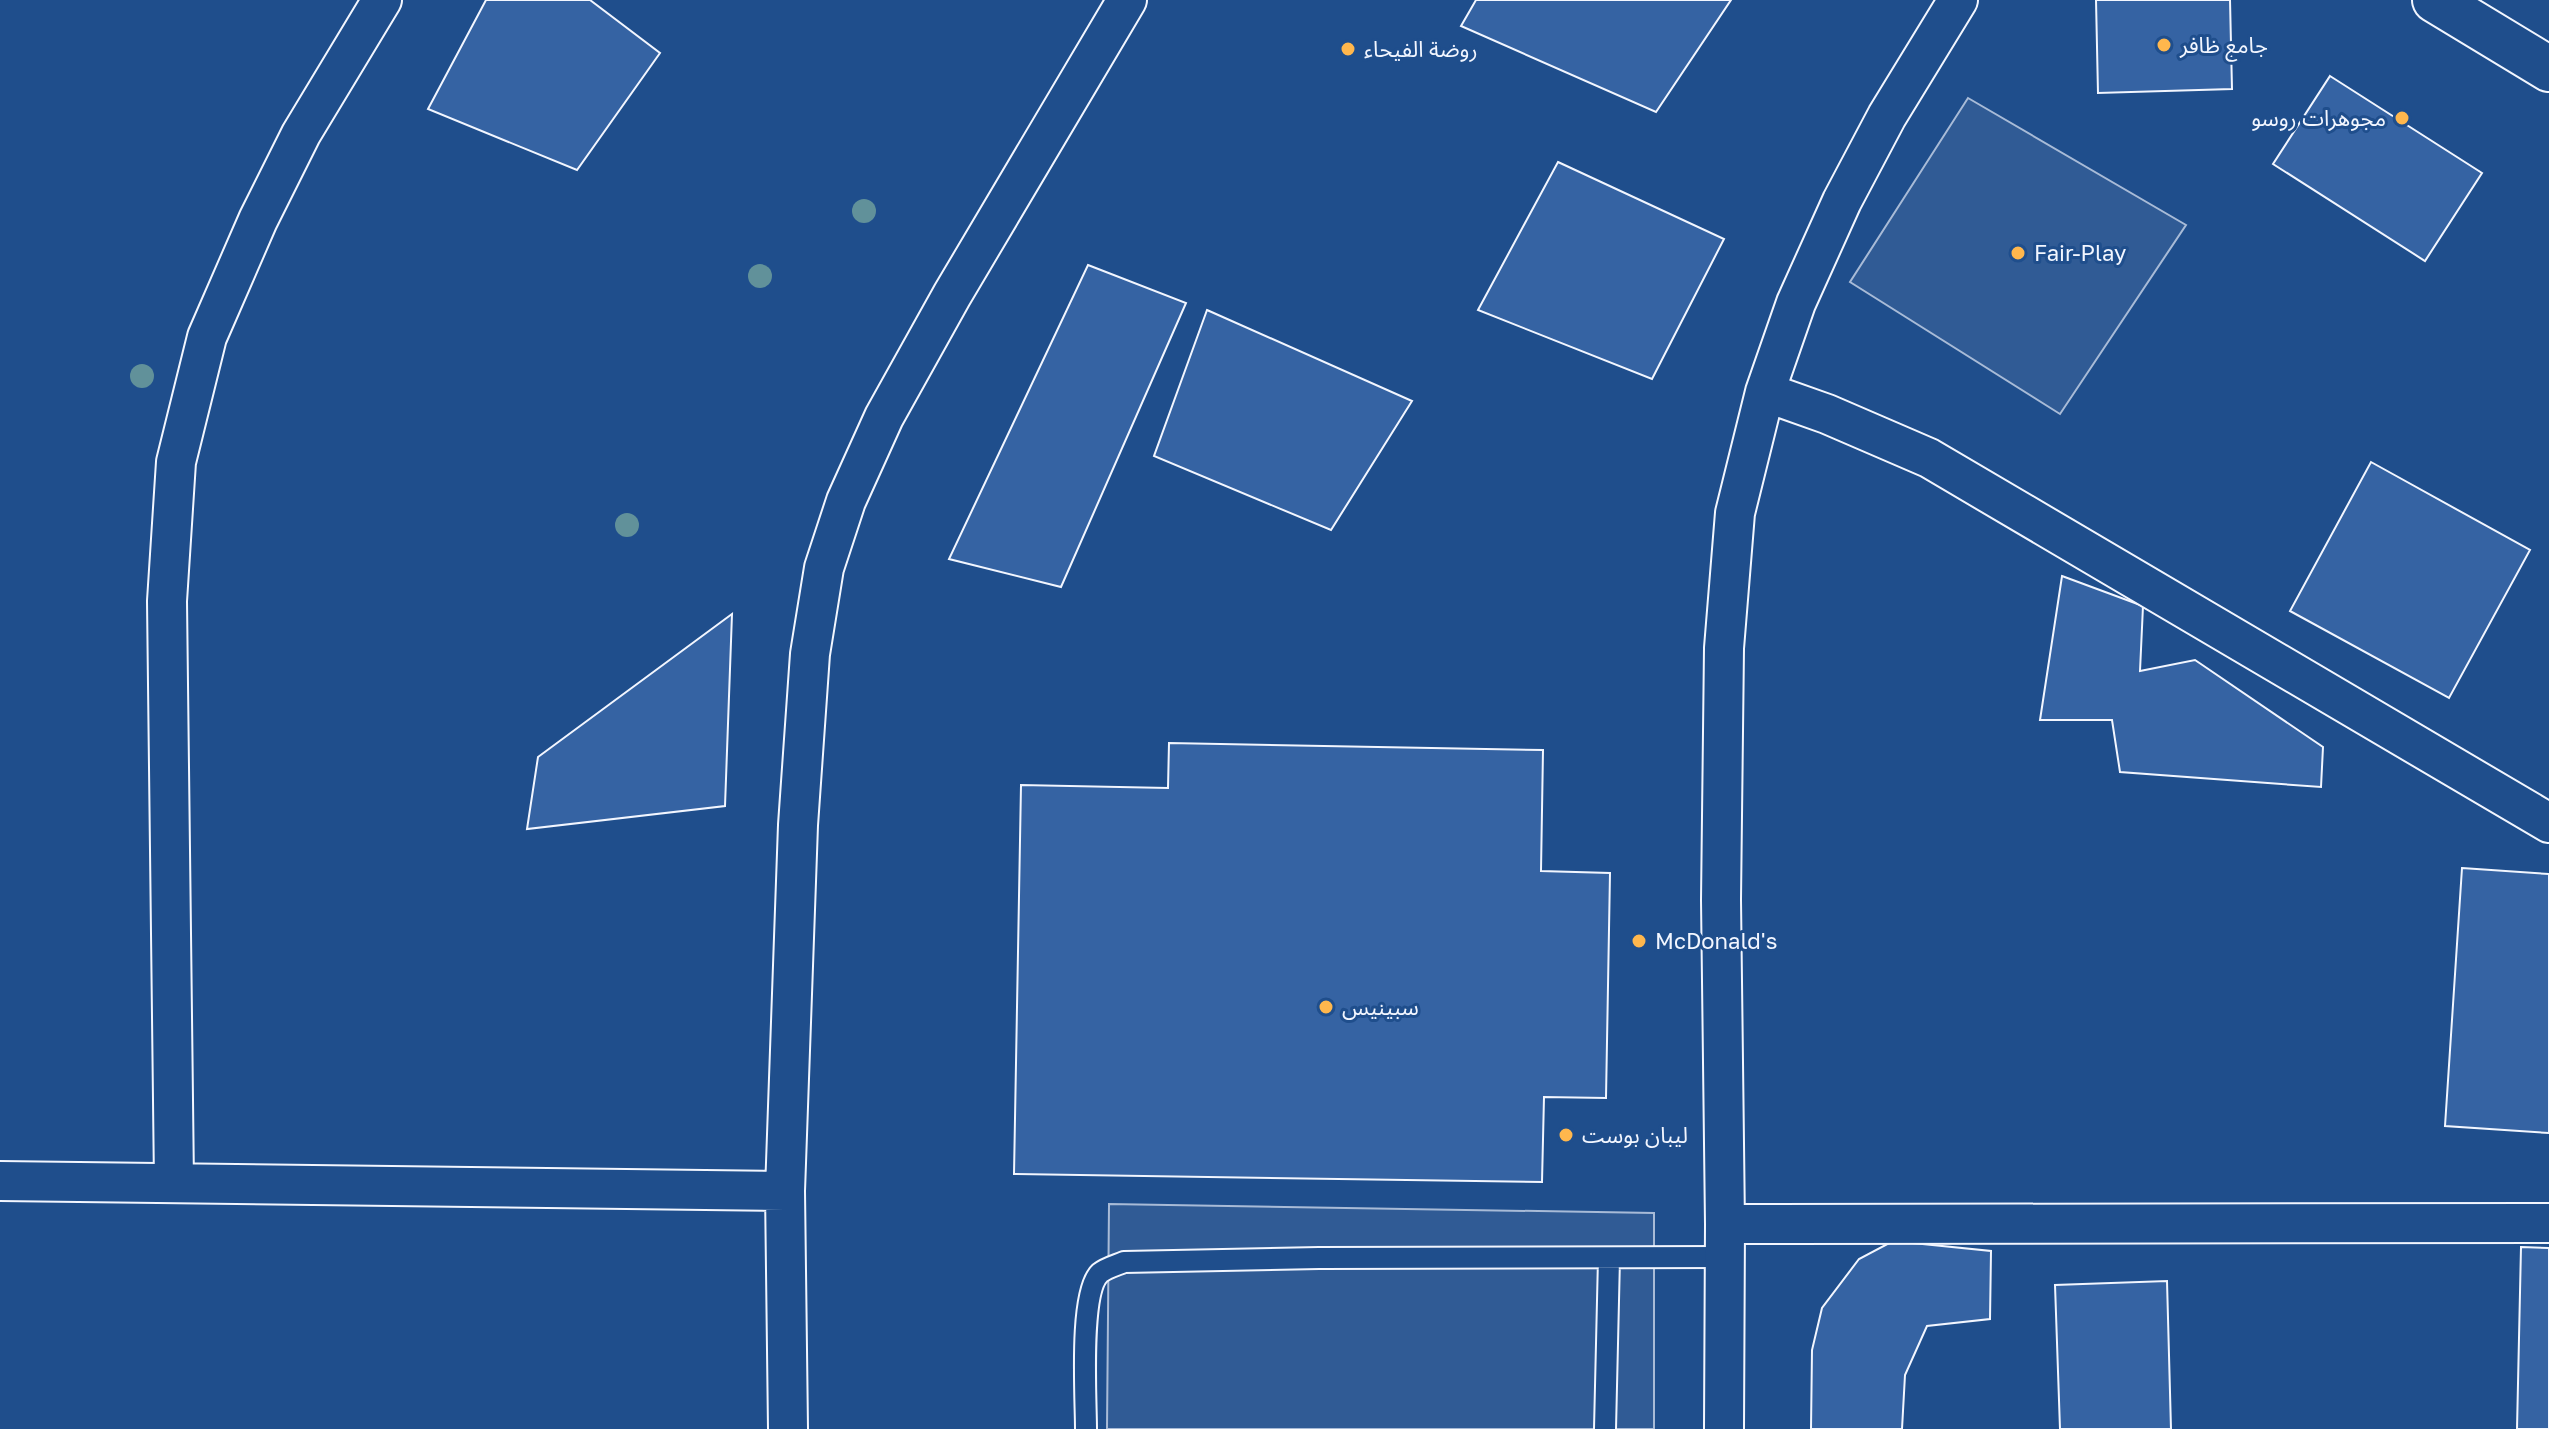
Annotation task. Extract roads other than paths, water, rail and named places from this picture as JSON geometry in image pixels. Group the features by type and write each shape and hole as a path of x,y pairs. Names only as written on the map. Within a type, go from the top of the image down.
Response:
{"street":[{"path":"174,1183 167,601 176,462 207,337 258,220 301,134 382,0"},
{"path":"788,1429 785,1191 798,825 810,654 824,568 846,501 884,417 952,295 1127,0"},
{"path":"1724,1429 1721,900 1724,648 1735,513 1765,392 1796,303 1842,201 1887,116 1958,0"},
{"path":"2435,0 2549,69"},
{"path":"1765,392 1827,414 1929,458 2549,823"},
{"path":"0,1181 785,1191"},
{"path":"1725,1240 2549,1223"}],"lane":[{"path":"1086,1429 1087,1310 1091,1289 1100,1273 1124,1262 1609,1258 1725,1240"},
{"path":"1605,1429 1609,1258"}],"place":[{"name":"جامع ظافر","path":"2164,45"},
{"name":"روضة الفيحاء","path":"1348,49"},
{"name":"مجوهرات روسو","path":"2402,118"},
{"name":"Fair-Play","path":"2018,253"},
{"name":"McDonald's","path":"1639,941"},
{"name":"سبينيس","path":"1326,1007"},
{"name":"ليبان بوست","path":"1566,1135"}]}
